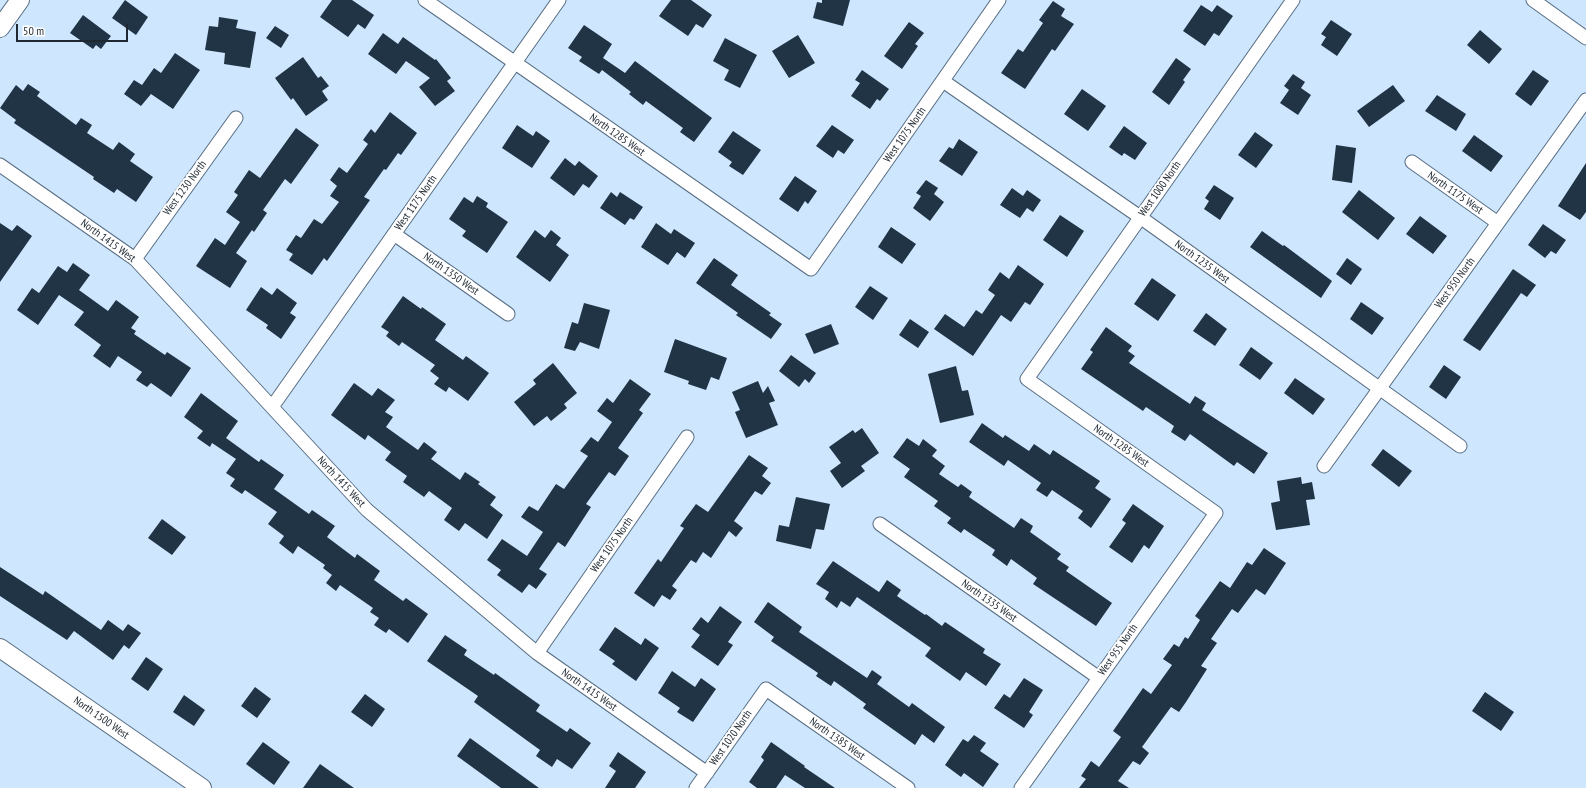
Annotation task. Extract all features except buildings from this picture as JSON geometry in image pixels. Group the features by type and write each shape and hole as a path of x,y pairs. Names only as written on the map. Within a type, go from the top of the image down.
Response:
{"street":[{"path":"0,28 20,0"},
{"name":"North 1285 West","path":"425,0 514,64 811,269"},
{"name":"West 1175 North","path":"272,407 559,0"},
{"name":"West 1075 North","path":"811,269 999,0"},
{"name":"West 1000 North","path":"1027,379 1293,0"},
{"path":"1533,0 1586,38"},
{"name":"North 1235 West","path":"943,81 1140,217 1460,446"},
{"name":"West 950 North","path":"1324,466 1586,100"},
{"name":"West 1230 North","path":"135,259 236,118"},
{"name":"North 1175 West","path":"1412,162 1498,223"},
{"name":"North 1415 West","path":"0,165 135,259 367,510 537,653 707,773"},
{"name":"North 1350 West","path":"394,234 508,314"},
{"name":"North 1285 West","path":"1027,379 1216,513"},
{"name":"West 1075 North","path":"537,653 687,438"},
{"name":"West 955 North","path":"1020,788 1216,513"},
{"name":"North 1335 West","path":"880,524 1099,678"},
{"name":"North 1500 West","path":"0,648 202,788"},
{"name":"West 1020 North","path":"696,788 766,689"},
{"name":"North 1385 West","path":"766,689 908,788"}]}
